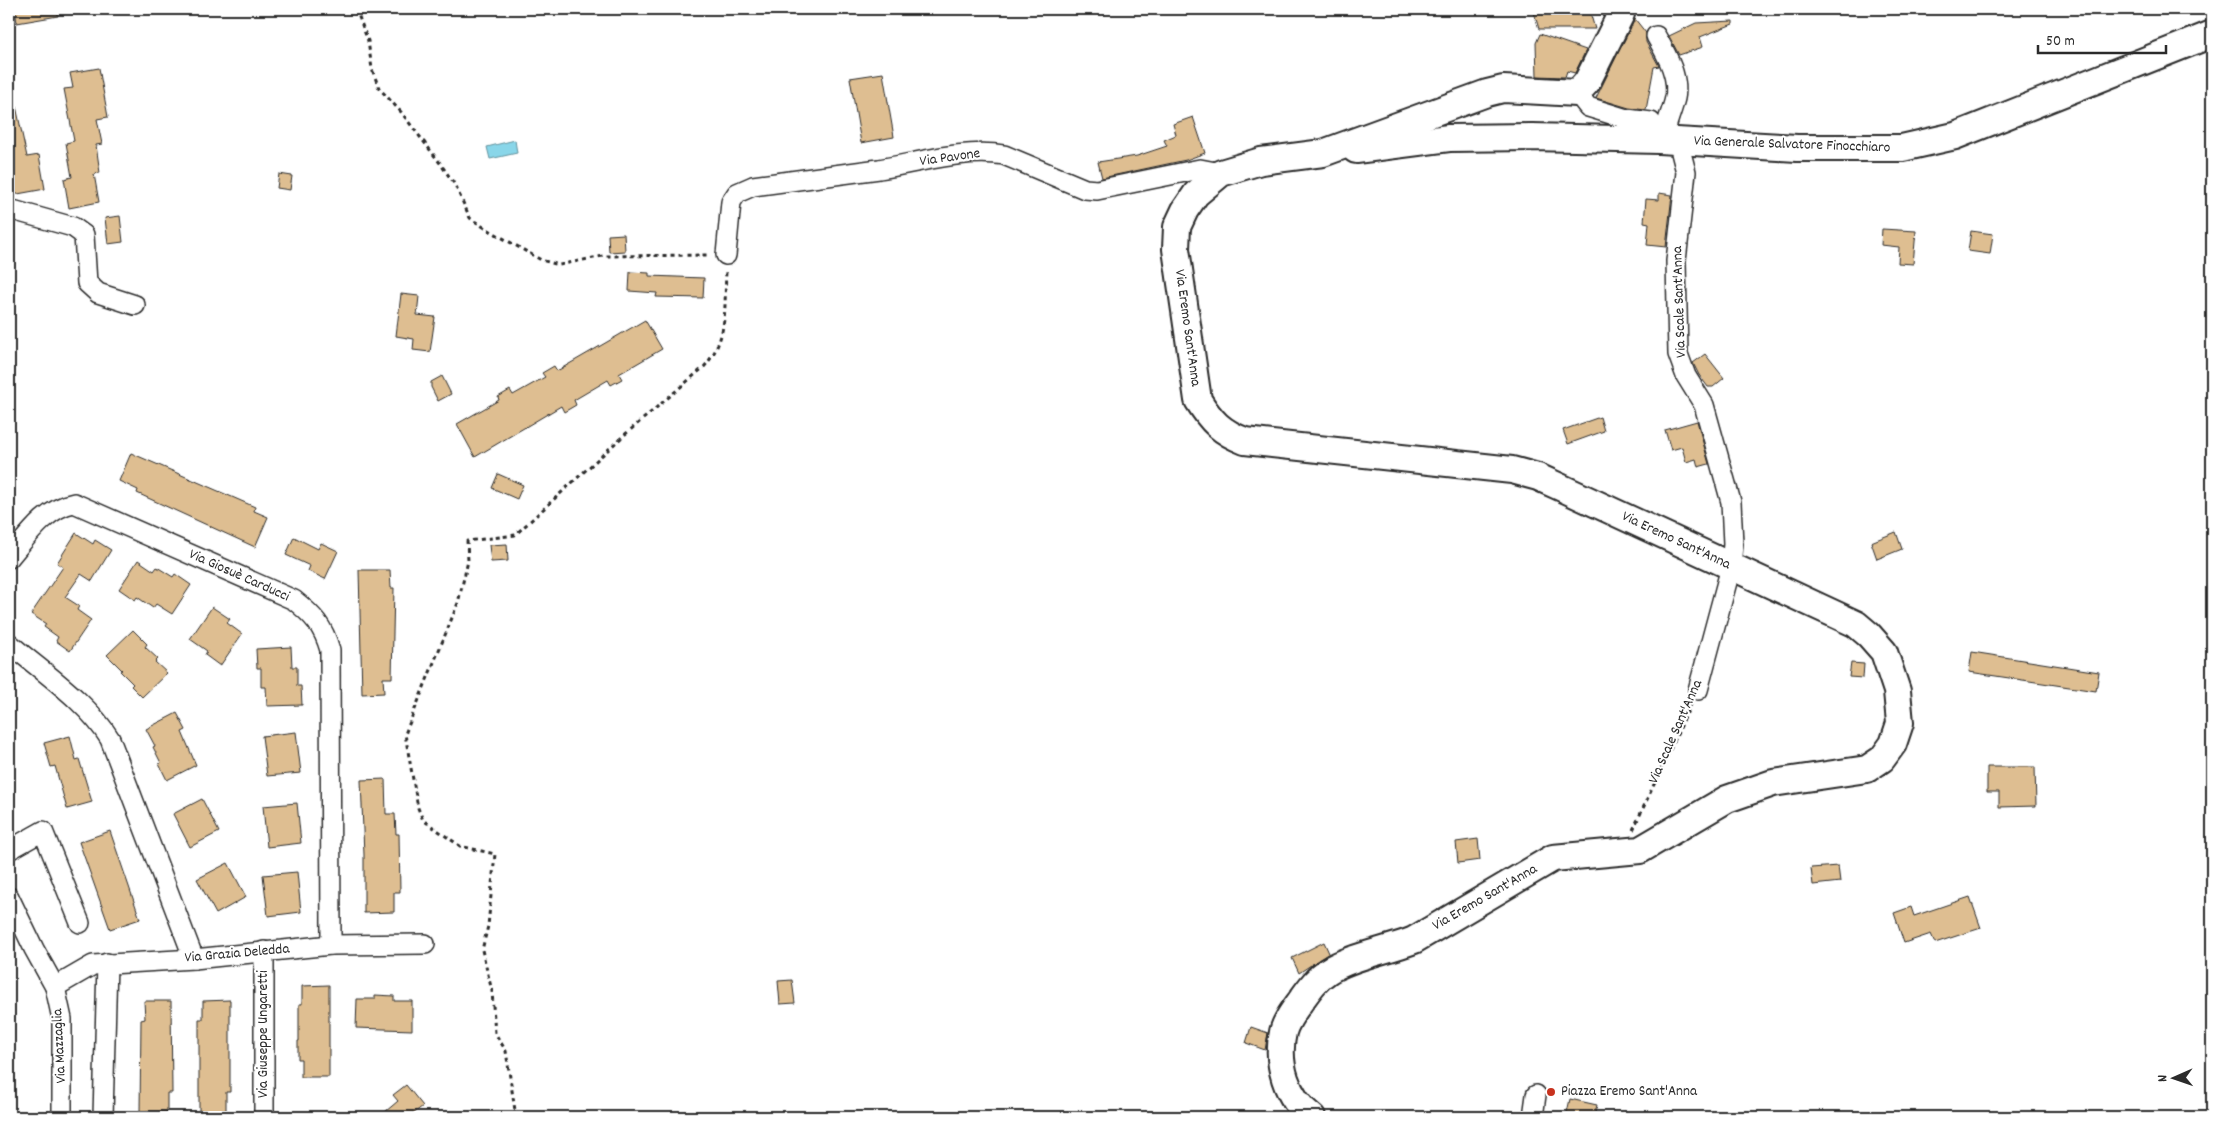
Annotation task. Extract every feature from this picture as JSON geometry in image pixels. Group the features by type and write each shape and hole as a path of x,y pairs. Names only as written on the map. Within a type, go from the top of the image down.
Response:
{"street":[{"path":"1619,9 1621,14 1592,73 1577,93 1588,107 1627,119 1665,134 1666,124 1675,100 1676,88 1674,75 1656,36"},
{"name":"Via Generale Salvatore Finocchiaro","path":"1532,137 1665,134 1857,149 1902,148 1955,136 2212,34"},
{"name":"Via Eremo Sant'Anna","path":"1312,1117 1291,1095 1283,1075 1281,1056 1284,1031 1292,1013 1314,982 1341,964 1392,949 1414,940 1553,858 1640,850 1727,799 1773,783 1868,769 1882,759 1893,744 1900,724 1897,691 1884,652 1856,624 1560,487 1538,477 1512,470 1245,441 1228,434 1208,415 1198,400 1176,249 1177,227 1184,210 1196,194 1220,173 1261,162 1323,153 1436,110 1504,89 1577,93"},
{"path":"1449,138 1438,127 1436,110 1532,137"},
{"name":"Via Scale Sant'Anna","path":"1665,134 1686,172 1676,261 1678,354 1686,376 1704,405 1731,502 1732,567 1698,690"},
{"path":"1323,153 1398,146 1449,138 1532,137"},
{"name":"Via Pavone","path":"726,255 731,202 737,193 753,186 879,169 970,154 993,153 1004,155 1085,188 1097,190 1200,169 1220,173"},
{"path":"9,210 73,227 84,235 86,241 87,283 98,293 135,305"},
{"name":"Via Giosuè Carducci","path":"9,558 52,511 62,505 74,502 294,600 317,620 325,633 330,650 331,945"},
{"path":"9,643 86,709 100,724 110,739 194,959"},
{"path":"9,850 43,831 80,923"},
{"name":"Via Mazzaglia","path":"9,897 55,987 62,1019 62,1117"},
{"name":"Via Grazia Deledda","path":"55,987 93,965 194,959 331,945 425,944"},
{"name":"Via Giuseppe Ungaretti","path":"264,951 264,1117"},
{"path":"103,1117 107,964"},
{"path":"1533,1117 1536,1095"}],"path":[{"path":"356,9 368,41 372,69 379,88 401,112 440,163 455,185 470,218 482,226 541,260 559,265 603,256 726,255 724,333 713,357 704,367 622,437 515,535 467,541 468,561 458,603 405,734 418,808 423,820 460,846 495,854 488,926 482,950 492,991 495,1034 506,1051 516,1117"},
{"name":"Via Scale Sant'Anna","path":"1622,853 1698,690"}],"water":[{"path":"515,140 517,153 490,159 487,147"}],"building":[{"path":"15,9 57,9 58,16 17,23"},
{"path":"1533,9 1589,9 1595,29 1539,29"},
{"path":"1635,19 1646,33 1646,42 1659,66 1654,67 1646,110 1629,108 1596,98"},
{"path":"1733,21 1733,24 1700,37 1703,47 1679,55 1669,36 1696,23"},
{"path":"1540,34 1586,50 1575,73 1567,71 1565,77 1537,76 1536,43"},
{"path":"99,68 108,117 97,119 102,144 96,145 100,173 94,174 99,202 69,208 64,179 72,177 66,143 74,141 64,89 73,88 70,73"},
{"path":"883,73 894,137 861,143 850,78"},
{"path":"9,106 16,106 27,157 39,155 45,189 12,195 9,179"},
{"path":"1193,117 1205,153 1186,160 1102,178 1098,162 1137,156 1167,146 1164,140 1176,135 1173,124"},
{"path":"279,174 292,176 290,190 277,188"},
{"path":"1659,193 1672,195 1666,247 1647,245 1649,223 1644,222 1646,199 1659,200"},
{"path":"120,216 123,242 108,244 105,218"},
{"path":"1882,229 1916,231 1913,264 1898,263 1899,247 1881,245"},
{"path":"1971,231 1993,234 1990,254 1968,251"},
{"path":"624,234 625,251 609,252 608,235"},
{"path":"630,272 649,273 649,276 704,278 703,298 656,297 657,293 629,291"},
{"path":"401,294 419,296 417,315 435,317 430,352 413,350 414,339 396,336"},
{"path":"645,320 662,349 619,374 622,379 611,385 608,380 574,400 576,405 564,412 561,406 475,457 457,424 499,400 498,397 510,390 513,395 545,377 542,373 554,366 557,371"},
{"path":"1705,354 1724,378 1713,387 1708,387 1693,363"},
{"path":"442,376 451,394 438,401 431,387 431,382"},
{"path":"1600,417 1604,431 1568,444 1563,430"},
{"path":"1697,421 1709,464 1698,467 1696,459 1686,462 1682,447 1671,450 1665,430"},
{"path":"131,453 255,507 254,511 268,517 255,547 137,493 138,490 119,481"},
{"path":"498,474 523,485 517,499 492,488"},
{"path":"1896,532 1902,549 1877,559 1871,542"},
{"path":"76,533 93,544 95,540 111,550 92,581 81,574 65,597 79,606 77,610 91,620 70,651 56,641 58,637 44,627 46,624 31,614 63,567 57,563"},
{"path":"294,537 318,549 321,543 338,551 325,579 308,571 310,566 286,555"},
{"path":"507,544 508,561 491,562 489,545"},
{"path":"138,560 154,571 157,567 173,577 175,574 191,585 172,614 156,604 153,608 137,597 135,600 119,589"},
{"path":"359,570 390,570 391,588 394,588 392,678 383,678 384,693 362,694"},
{"path":"212,607 230,619 227,623 242,634 220,666 205,655 207,651 190,639"},
{"path":"133,630 147,644 145,647 158,659 155,662 167,673 142,697 131,686 133,684 120,671 122,670 107,655"},
{"path":"291,647 292,667 297,667 297,686 301,686 302,705 267,706 266,687 261,687 261,668 257,668 256,649"},
{"path":"1972,652 2099,672 2096,691 1969,672"},
{"path":"1851,663 1864,664 1863,678 1849,677"},
{"path":"177,713 186,730 182,732 196,765 167,780 153,747 155,746 146,729"},
{"path":"296,732 301,773 267,776 262,736"},
{"path":"70,736 76,760 79,759 92,802 67,809 55,766 51,767 44,743"},
{"path":"1987,767 2035,767 2036,806 1999,807 1999,792 1987,792"},
{"path":"385,779 386,814 395,814 396,834 399,834 400,892 394,892 394,912 364,913 361,780"},
{"path":"202,799 219,832 190,847 173,814"},
{"path":"297,803 301,843 267,847 263,806"},
{"path":"110,831 140,919 110,929 79,842"},
{"path":"1478,839 1480,860 1458,863 1456,842"},
{"path":"228,863 246,897 216,914 197,879"},
{"path":"1838,866 1840,882 1813,885 1811,868"},
{"path":"297,872 301,912 268,916 263,875"},
{"path":"1970,897 1981,928 1935,943 1931,934 1904,943 1894,913 1911,907 1914,916"},
{"path":"1324,942 1329,953 1299,973 1292,958"},
{"path":"792,980 795,1003 780,1004 778,981"},
{"path":"329,985 329,1077 301,1077 298,1041 299,1004 302,1004 302,986"},
{"path":"375,995 394,996 394,1001 412,1001 412,1030 356,1028 357,999 375,999"},
{"path":"230,1000 230,1092 226,1092 226,1111 199,1112 199,1019 203,1019 203,1001"},
{"path":"144,1001 171,1001 172,1093 167,1093 167,1112 140,1112 141,1020 145,1019"},
{"path":"1251,1027 1268,1033 1265,1050 1246,1043"},
{"path":"406,1085 423,1106 409,1117 379,1117 398,1101 393,1095"},
{"path":"1570,1099 1597,1105 1594,1117 1566,1117"}],"place":[{"name":"Piazza Eremo Sant'Anna","path":"1551,1092"}]}
